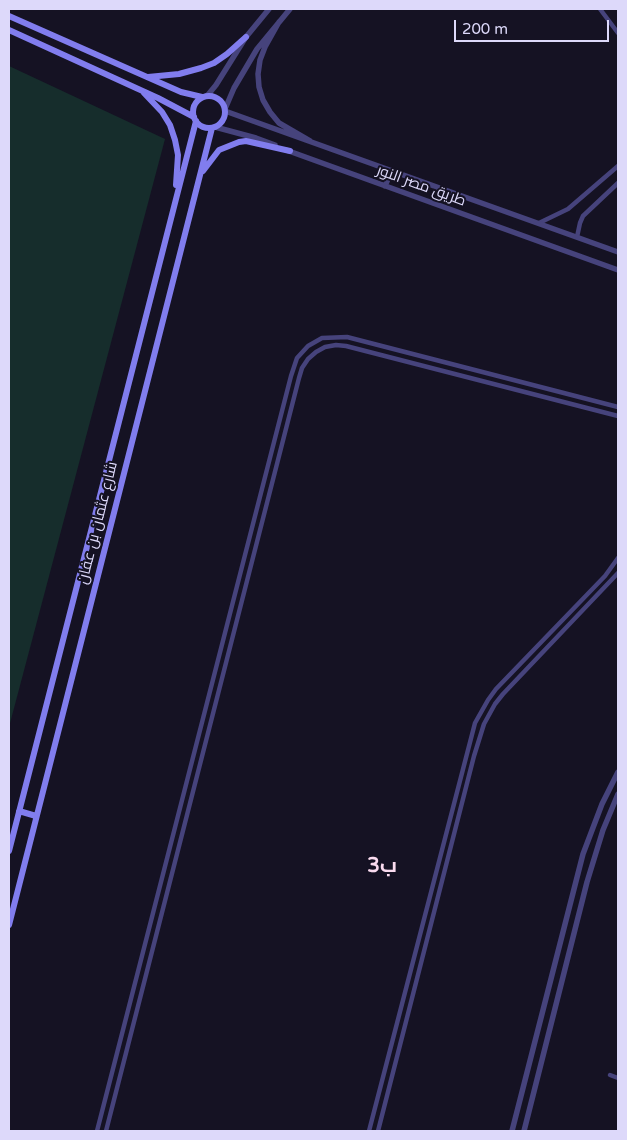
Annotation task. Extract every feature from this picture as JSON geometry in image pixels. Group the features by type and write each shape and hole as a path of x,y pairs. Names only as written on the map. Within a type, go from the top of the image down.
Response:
{"main road":[{"path":"9,16 181,92 216,98 225,110 221,122 214,127 203,127 195,119 141,90 9,30"},
{"path":"148,77 178,74 202,68 214,63 227,54 246,37"},
{"path":"141,90 162,112 176,140 178,155 175,200"},
{"path":"195,119 193,112 195,103 205,96"},
{"name":"شارع عثمان بن عفان","path":"9,851 195,119"},
{"name":"شارع عثمان بن عفان","path":"9,924 214,127"},
{"path":"200,176 214,155 232,143 246,141 290,151"},
{"path":"19,811 36,816"}],"street":[{"path":"205,96 216,85 246,37 268,9"},
{"path":"225,110 245,68 257,49 290,9"},
{"path":"600,9 618,34"},
{"path":"279,22 264,47 258,74 259,87 266,106 279,122 316,145"},
{"name":"طريق مصر النور","path":"225,110 316,145 392,170 618,252"},
{"name":"طريق مصر النور","path":"214,127 256,138 618,270"},
{"path":"539,223 568,208 618,166"},
{"path":"385,186 392,170"},
{"path":"577,237 580,222 584,216 618,183"},
{"path":"97,1131 297,358 308,346 322,338 346,337 618,407"},
{"path":"106,1131 299,378 302,368 308,359 325,347 346,346 618,416"},
{"path":"369,1131 475,724 496,689 605,576 618,558"},
{"path":"378,1131 470,770 484,724 502,694 618,574"},
{"path":"512,1131 583,854 602,804 618,772"},
{"path":"524,1131 589,876 603,830 618,794"},
{"path":"610,1076 618,1078"}],"green space":[{"path":"9,66 165,139 9,727"}],"district":[{"name":"ب3","path":"382,867"}]}
